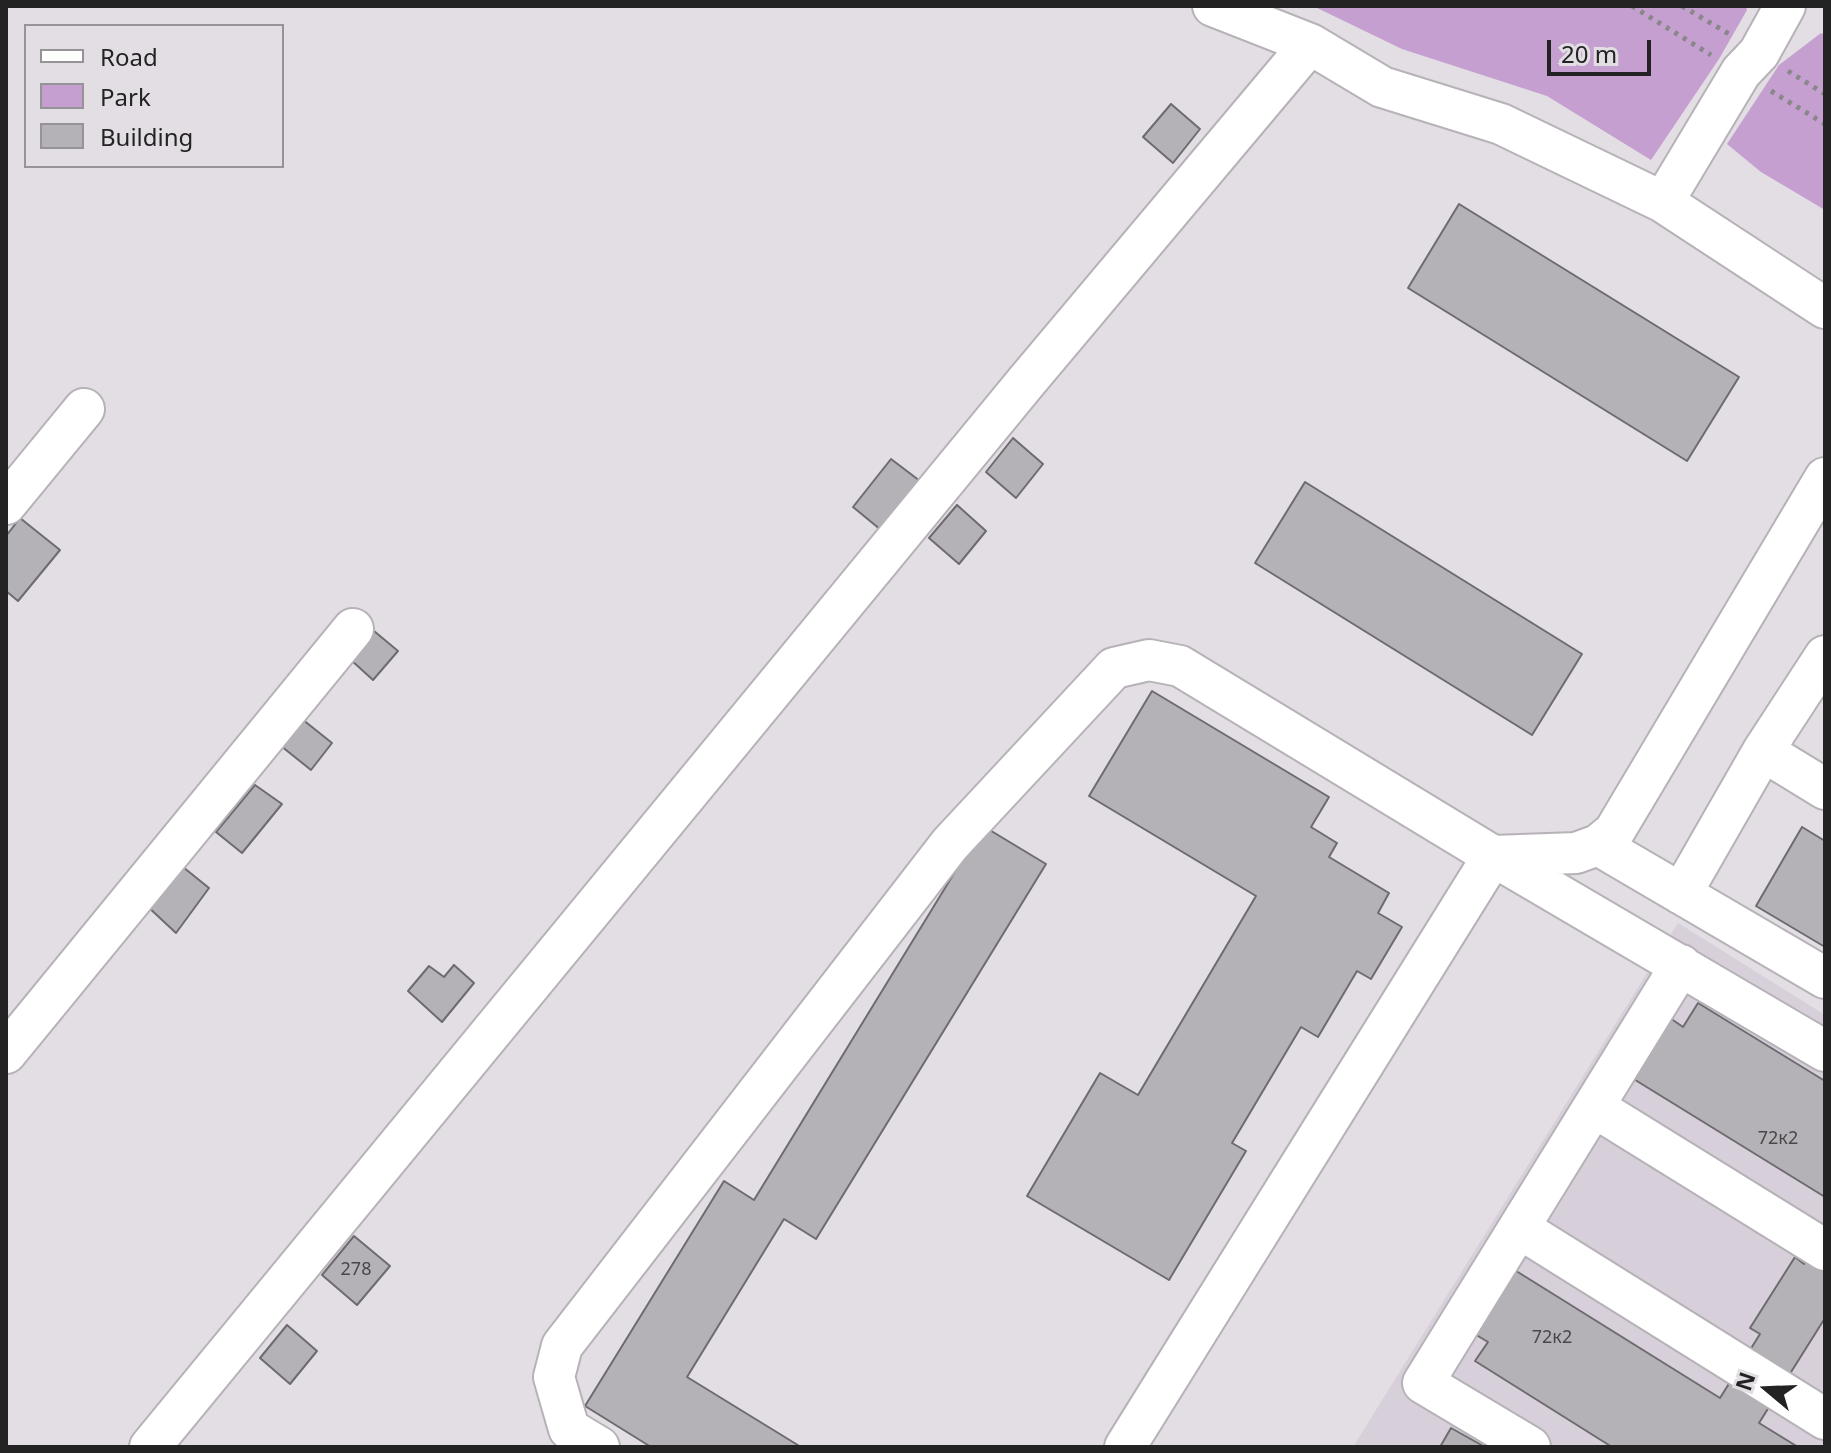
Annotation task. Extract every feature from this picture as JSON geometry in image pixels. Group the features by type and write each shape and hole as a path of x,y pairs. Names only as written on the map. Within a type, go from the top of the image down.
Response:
{"street":[{"path":"1213,6 1310,44 1382,87 1501,124 1663,202 1825,308"},
{"path":"1663,202 1741,72 1759,53 1785,6"},
{"path":"150,1447 1026,382 1310,44"},
{"path":"6,504 84,409"},
{"path":"1493,856 1576,853 1598,845 1614,832 1825,478"},
{"path":"6,1053 353,629"},
{"path":"1681,894 1763,751 1825,656"},
{"path":"599,1447 569,1429 554,1377 562,1346 950,844 1114,668 1149,660 1180,666 1493,856 1825,1051"},
{"path":"1763,751 1825,789"},
{"path":"1598,845 1825,978"},
{"path":"1125,1447 1493,856"},
{"path":"1530,1447 1423,1383 1681,965"},
{"path":"1594,1107 1825,1250"},
{"path":"1519,1228 1825,1419"}],"shaded area":[{"path":"1678,923 1825,1015 1825,1447 1353,1447"}],"green space":[{"path":"1313,6 1746,6 1747,10 1719,59 1651,160 1547,96 1402,49"},
{"path":"1821,33 1825,35 1825,210 1761,172 1727,144 1779,65"}],"building":[{"path":"1171,104 1200,129 1173,163 1143,137"},
{"path":"1459,204 1739,377 1687,461 1408,288"},
{"path":"1013,438 1043,464 1016,498 986,472"},
{"path":"891,459 920,481 881,530 853,507"},
{"path":"1305,482 1582,654 1532,735 1255,563"},
{"path":"957,505 986,531 959,564 929,538"},
{"path":"20,518 60,550 18,601 6,591 6,536"},
{"path":"374,631 398,651 373,680 351,660"},
{"path":"1152,691 1329,797 1311,827 1337,843 1329,857 1389,893 1378,913 1402,927 1371,979 1357,971 1318,1037 1301,1027 1232,1143 1246,1151 1169,1280 1027,1196 1100,1073 1138,1095 1256,896 1089,796"},
{"path":"302,719 332,743 311,770 281,746"},
{"path":"255,785 282,804 242,853 216,832"},
{"path":"983,826 1046,864 816,1239 784,1219 687,1377 801,1447 651,1447 585,1406 724,1181 754,1200"},
{"path":"1802,827 1825,841 1825,947 1756,906"},
{"path":"178,863 209,888 176,933 146,905"},
{"path":"454,965 474,983 442,1022 408,991 429,966 444,977"},
{"path":"1698,1003 1825,1081 1825,1197 1632,1078 1670,1018 1683,1027"},
{"path":"1825,1231 1825,1318 1759,1423 1798,1447 1612,1447 1475,1361 1488,1342 1473,1333 1513,1269 1720,1398 1760,1334 1750,1328 1795,1257 1804,1264"},
{"path":"354,1236 390,1266 357,1305 322,1275"},
{"path":"287,1325 317,1351 290,1384 260,1358"},
{"path":"1451,1428 1485,1447 1440,1447"}]}
